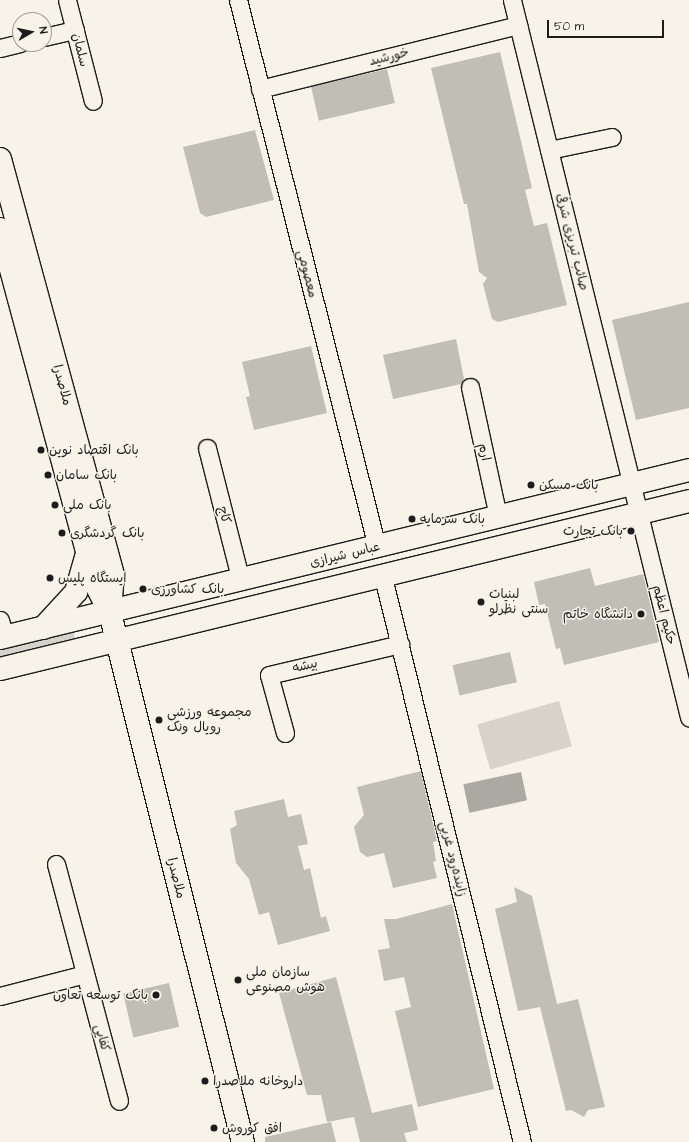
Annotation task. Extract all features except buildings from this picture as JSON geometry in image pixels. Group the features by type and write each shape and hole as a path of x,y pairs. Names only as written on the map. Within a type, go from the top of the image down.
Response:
{"main road":[{"name":"ملاصدرا","path":"0,159 113,575 110,613"},
{"name":"ملاصدرا","path":"0,229 96,585 110,613 244,1142"},
{"name":"عباس شیرازی","path":"2,632 43,628 110,613 689,470"},
{"path":"0,669 117,642 689,501"},
{"path":"43,628 76,592 87,552"},
{"path":"73,621 86,633 86,643 83,649"}],"street":[{"name":"سلمان","path":"67,0 93,101"},
{"name":"معصومی","path":"238,0 377,547"},
{"name":"صائب تبریزی شرقی","path":"512,0 639,514"},
{"name":"خورشید","path":"260,89 518,25"},
{"path":"52,35 75,30"},
{"path":"0,48 12,45"},
{"path":"549,150 612,137"},
{"name":"ارم","path":"470,387 498,517"},
{"name":"کاج","path":"207,448 240,581"},
{"name":"حکیم اعظم","path":"639,514 689,717"},
{"name":"زاینده‌رود غربی","path":"383,577 522,1142"},
{"name":"بیشه","path":"285,733 269,675 400,644"},
{"name":"کفایی","path":"56,864 119,1101"},
{"path":"0,996 85,974"}],"shaded area":[{"path":"66,632 74,633 75,644 0,661 0,647"},
{"path":"559,701 572,746 490,770 477,724"},
{"path":"521,772 527,800 469,813 463,784"}],"place":[{"name":"بانک اقتصاد نوین","path":"41,450"},
{"name":"بانک سامان","path":"48,475"},
{"name":"بانک مسکن","path":"531,485"},
{"name":"بانک ملی","path":"55,505"},
{"name":"بانک سرمایه","path":"412,519"},
{"name":"بانک تجارت","path":"631,531"},
{"name":"بانک گردشگری","path":"62,533"},
{"name":"ایستگاه پلیس","path":"50,578"},
{"name":"بانک کشاورزی","path":"143,589"},
{"name":"لبنیات سنتی نظرلو","path":"481,602"},
{"name":"دانشگاه خاتم","path":"641,614"},
{"name":"مجموعه ورزشی رویال ونک","path":"159,720"},
{"name":"سازمان ملی هوش مصنوعی","path":"238,980"},
{"name":"بانک توسعه تعاون","path":"156,995"},
{"name":"داروخانه ملاصدرا","path":"205,1081"},
{"name":"افق کوروش","path":"214,1128"}]}
